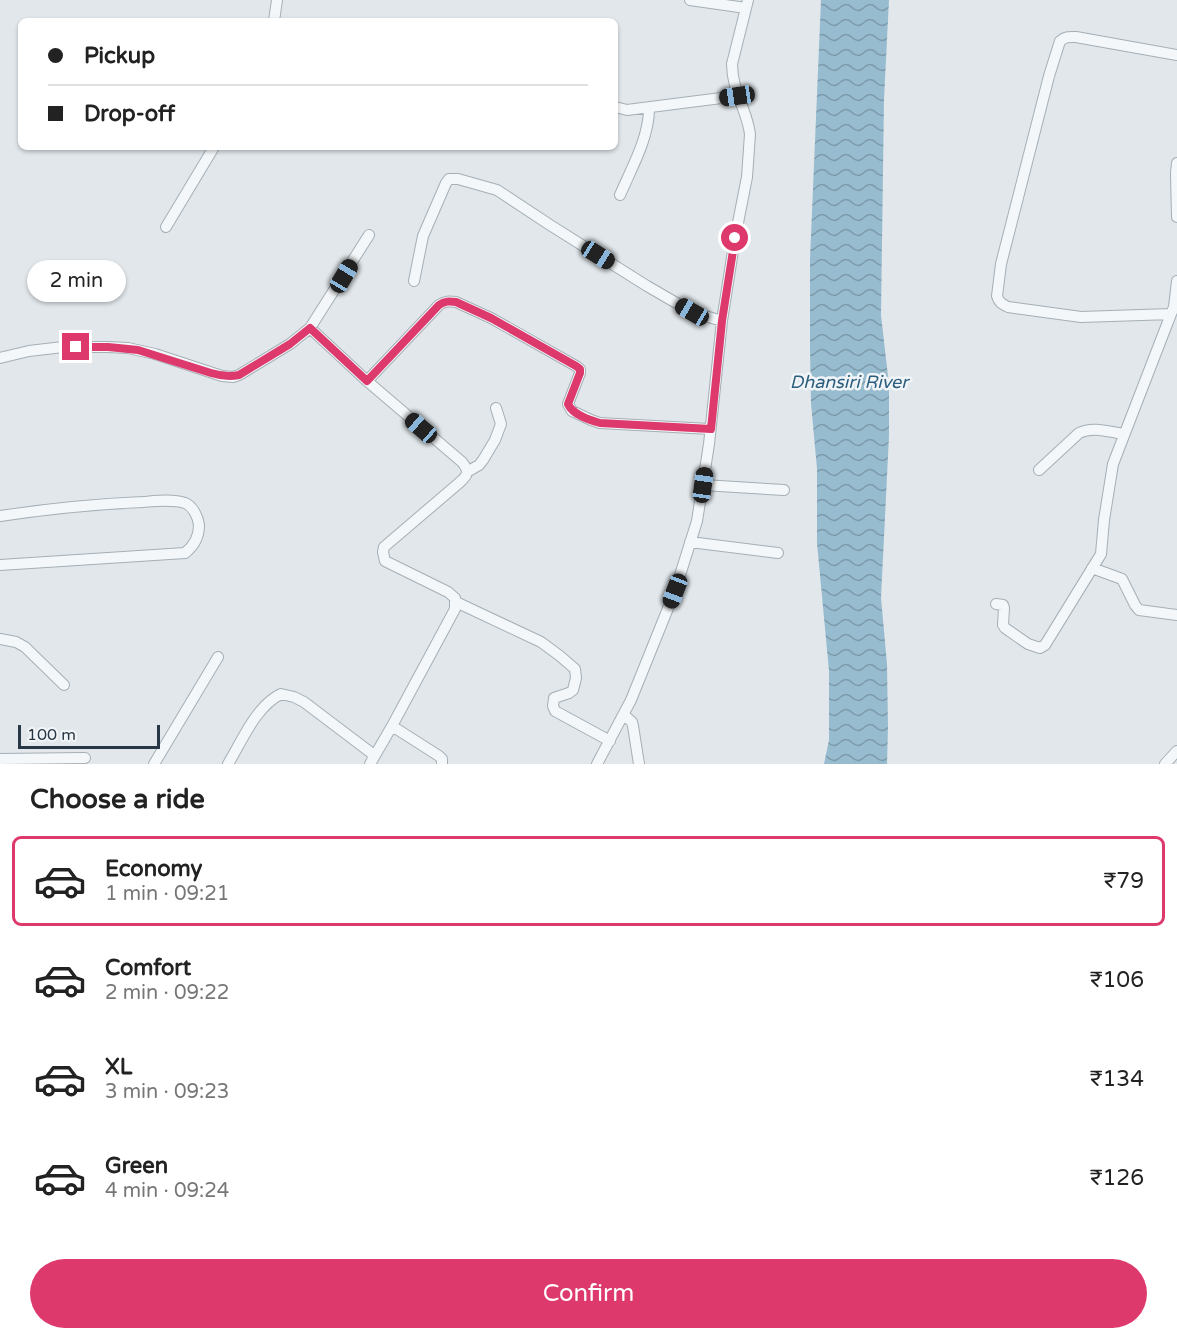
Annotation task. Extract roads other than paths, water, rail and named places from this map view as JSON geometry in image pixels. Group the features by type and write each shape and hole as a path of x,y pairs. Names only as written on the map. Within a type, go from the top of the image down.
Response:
{"street":[{"path":"274,18 277,0"},
{"path":"597,764 631,700 672,599 697,521 711,429 722,321 746,184 750,128 737,96 732,64 747,4 690,0"},
{"path":"1171,314 1070,316 1008,307 1002,304 997,296 1001,264 1060,41 1069,36 1177,55"},
{"path":"618,108 627,110 649,108 737,96"},
{"path":"620,195 646,133 649,108"},
{"path":"166,227 212,150"},
{"path":"1177,163 1177,217"},
{"path":"414,281 423,236 446,183 449,179 458,179 497,190 692,312 722,321"},
{"path":"0,358 29,351 63,347 108,347 138,350 222,376 239,375 290,344 310,328 369,235"},
{"path":"996,604 1003,605 1005,628 1028,644 1040,648 1045,645 1101,554 1113,464 1174,307 1177,281"},
{"path":"367,381 439,305 450,301 491,318 580,369 568,404 572,411 600,423 711,429"},
{"path":"228,764 258,714 268,702 281,694 304,702 372,760 455,609 455,598 448,592 385,561 383,552 388,542 465,478 466,467 310,328"},
{"path":"467,472 479,465 495,440 501,424 496,408"},
{"path":"1039,470 1085,430 1124,434"},
{"path":"703,485 784,490"},
{"path":"0,516 122,503 167,501 186,503 192,507 199,522 195,541 185,553 0,565"},
{"path":"690,542 778,553"},
{"path":"1092,568 1122,579 1139,610 1177,615"},
{"path":"456,602 541,642 575,669 576,678 573,690 554,698 555,711 610,741"},
{"path":"0,639 16,642 25,647 64,685"},
{"path":"154,764 218,657"},
{"path":"624,715 632,722 639,764"},
{"path":"392,726 439,756 442,764"},
{"path":"1165,764 1177,751"},
{"path":"0,759 85,758"}],"water":[{"name":"Dhansiri River","path":"821,0 889,0 884,99 881,315 889,385 889,436 881,598 887,664 887,764 824,764 829,740 829,671 817,543 817,469 811,403 810,351 810,259"}]}
